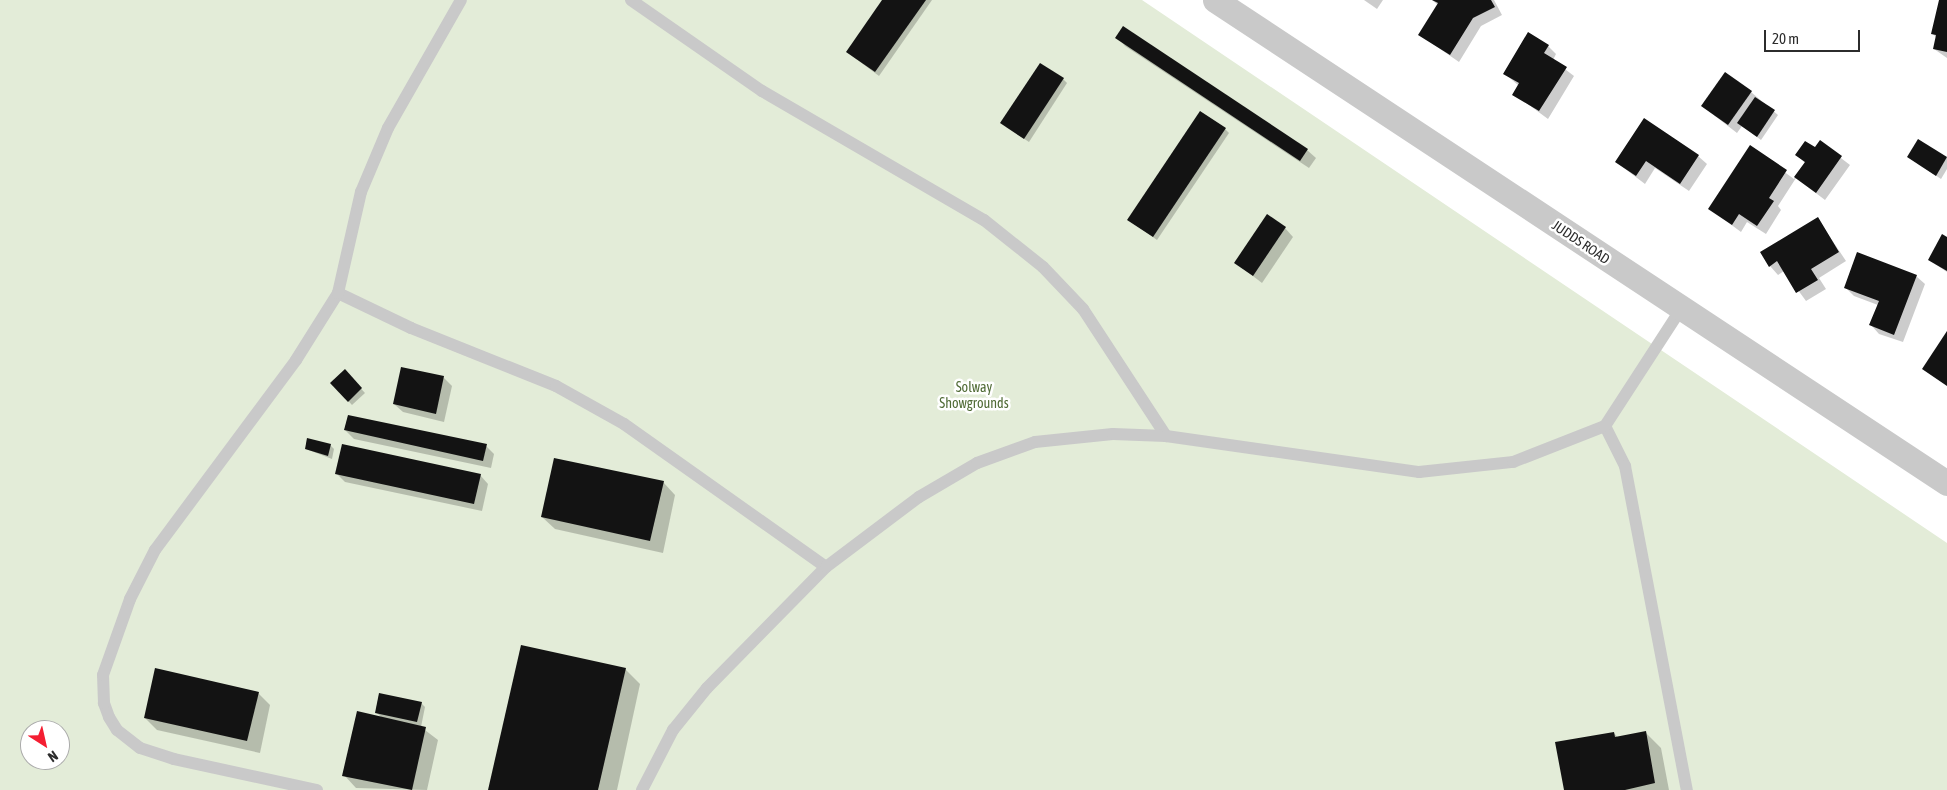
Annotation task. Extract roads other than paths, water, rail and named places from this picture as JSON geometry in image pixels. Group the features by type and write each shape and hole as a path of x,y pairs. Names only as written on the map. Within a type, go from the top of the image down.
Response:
{"street":[{"name":"JUDDS ROAD","path":"1215,0 1947,484"}],"lane":[{"path":"316,790 174,759 140,748 117,730 109,717 102,689 117,630 155,550 296,360 338,292 361,192 388,128 461,0"},
{"path":"631,0 762,91 984,220 1043,267 1083,310 1166,436"},
{"path":"338,292 411,328 556,386 616,419 826,567"},
{"path":"642,790 673,730 707,688 826,567 919,497 977,463 1035,442 1113,434 1166,436 1419,472 1513,462 1606,426 1681,309"},
{"path":"1606,426 1625,466 1687,790"}],"park label":[{"name":"Solway Showgrounds","path":"974,396"}]}
